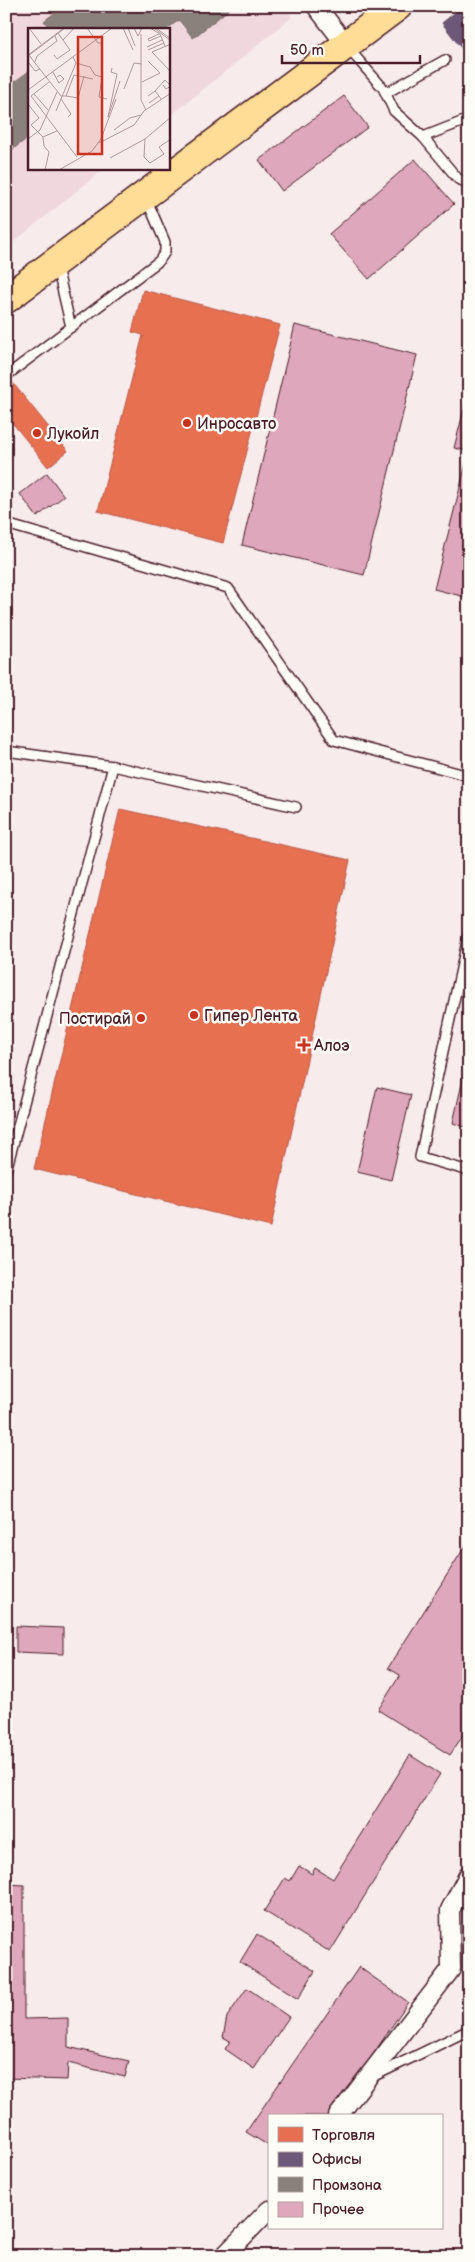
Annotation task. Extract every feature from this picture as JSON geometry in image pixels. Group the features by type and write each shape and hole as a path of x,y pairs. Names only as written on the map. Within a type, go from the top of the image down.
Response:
{"main road":[{"path":"6,299 347,46 398,6"}],"street":[{"path":"316,6 347,46"},
{"path":"339,2114 362,2082 451,1969 450,1910 469,1874"},
{"path":"224,2256 268,2211"}],"lane":[{"path":"347,46 386,93 394,111 423,137 458,179 469,183"},
{"path":"386,93 445,60"},
{"path":"423,137 469,119"},
{"path":"6,376 159,261 165,252 165,242 145,196"},
{"path":"56,262 71,327"},
{"path":"6,524 228,588 334,740 469,776"},
{"path":"6,751 113,766 296,807"},
{"path":"6,1171 113,766"},
{"path":"469,932 420,1157 469,1171"},
{"path":"362,2082 469,2030"}],"shaded area":[{"path":"6,6 284,6 292,17 170,116 170,28 28,28 28,170 103,170 6,248"}],"building: Торговля":[{"name":"Инросавто","path":"143,290 280,325 223,543 98,511 143,335 132,332"},
{"name":"Лукойл","path":"8,377 68,451 48,467 6,415"},
{"name":"Гипер Лента","path":"120,809 350,860 271,1227 34,1169"}],"building: Офисы":[{"path":"463,6 469,6 469,50 465,53 442,23"}],"building: Промзона":[{"path":"54,6 233,6 193,38 179,20 168,28 49,28 44,21 57,11"},
{"path":"28,72 28,138 12,150 6,143 6,83 9,86"}],"building: Прочее":[{"path":"344,96 368,127 282,191 259,160"},
{"path":"415,159 454,204 369,279 329,234"},
{"path":"295,325 417,355 364,575 242,545"},
{"path":"469,394 469,451 454,448"},
{"path":"469,452 469,598 434,589"},
{"path":"47,473 64,496 37,517 20,494"},
{"path":"469,1052 469,1128 453,1123"},
{"path":"377,1087 411,1095 391,1180 357,1172"},
{"path":"469,1540 469,1726 450,1755 378,1710 400,1675 388,1668"},
{"path":"16,1626 63,1628 63,1654 16,1652"},
{"path":"410,1755 440,1774 330,1952 264,1911 285,1878 290,1881 299,1866 312,1874 315,1868 333,1879"},
{"path":"6,1884 24,1885 24,2019 68,2018 68,2047 129,2061 125,2077 68,2063 67,2080 6,2078"},
{"path":"257,1934 315,1971 298,1999 240,1962"},
{"path":"359,1967 408,2002 333,2114 268,2114 268,2145 246,2132"},
{"path":"247,1988 289,2017 254,2069 225,2049 230,2041 223,2037 227,2017"}],"railway":[{"path":"464,2256 469,2247"}],"place":[{"name":"Инросавто","path":"187,423"},
{"name":"Лукойл","path":"37,433"},
{"name":"Гипер Лента","path":"194,1015"},
{"name":"Постирай","path":"141,1018"},
{"name":"Алоэ","path":"304,1045"}]}
